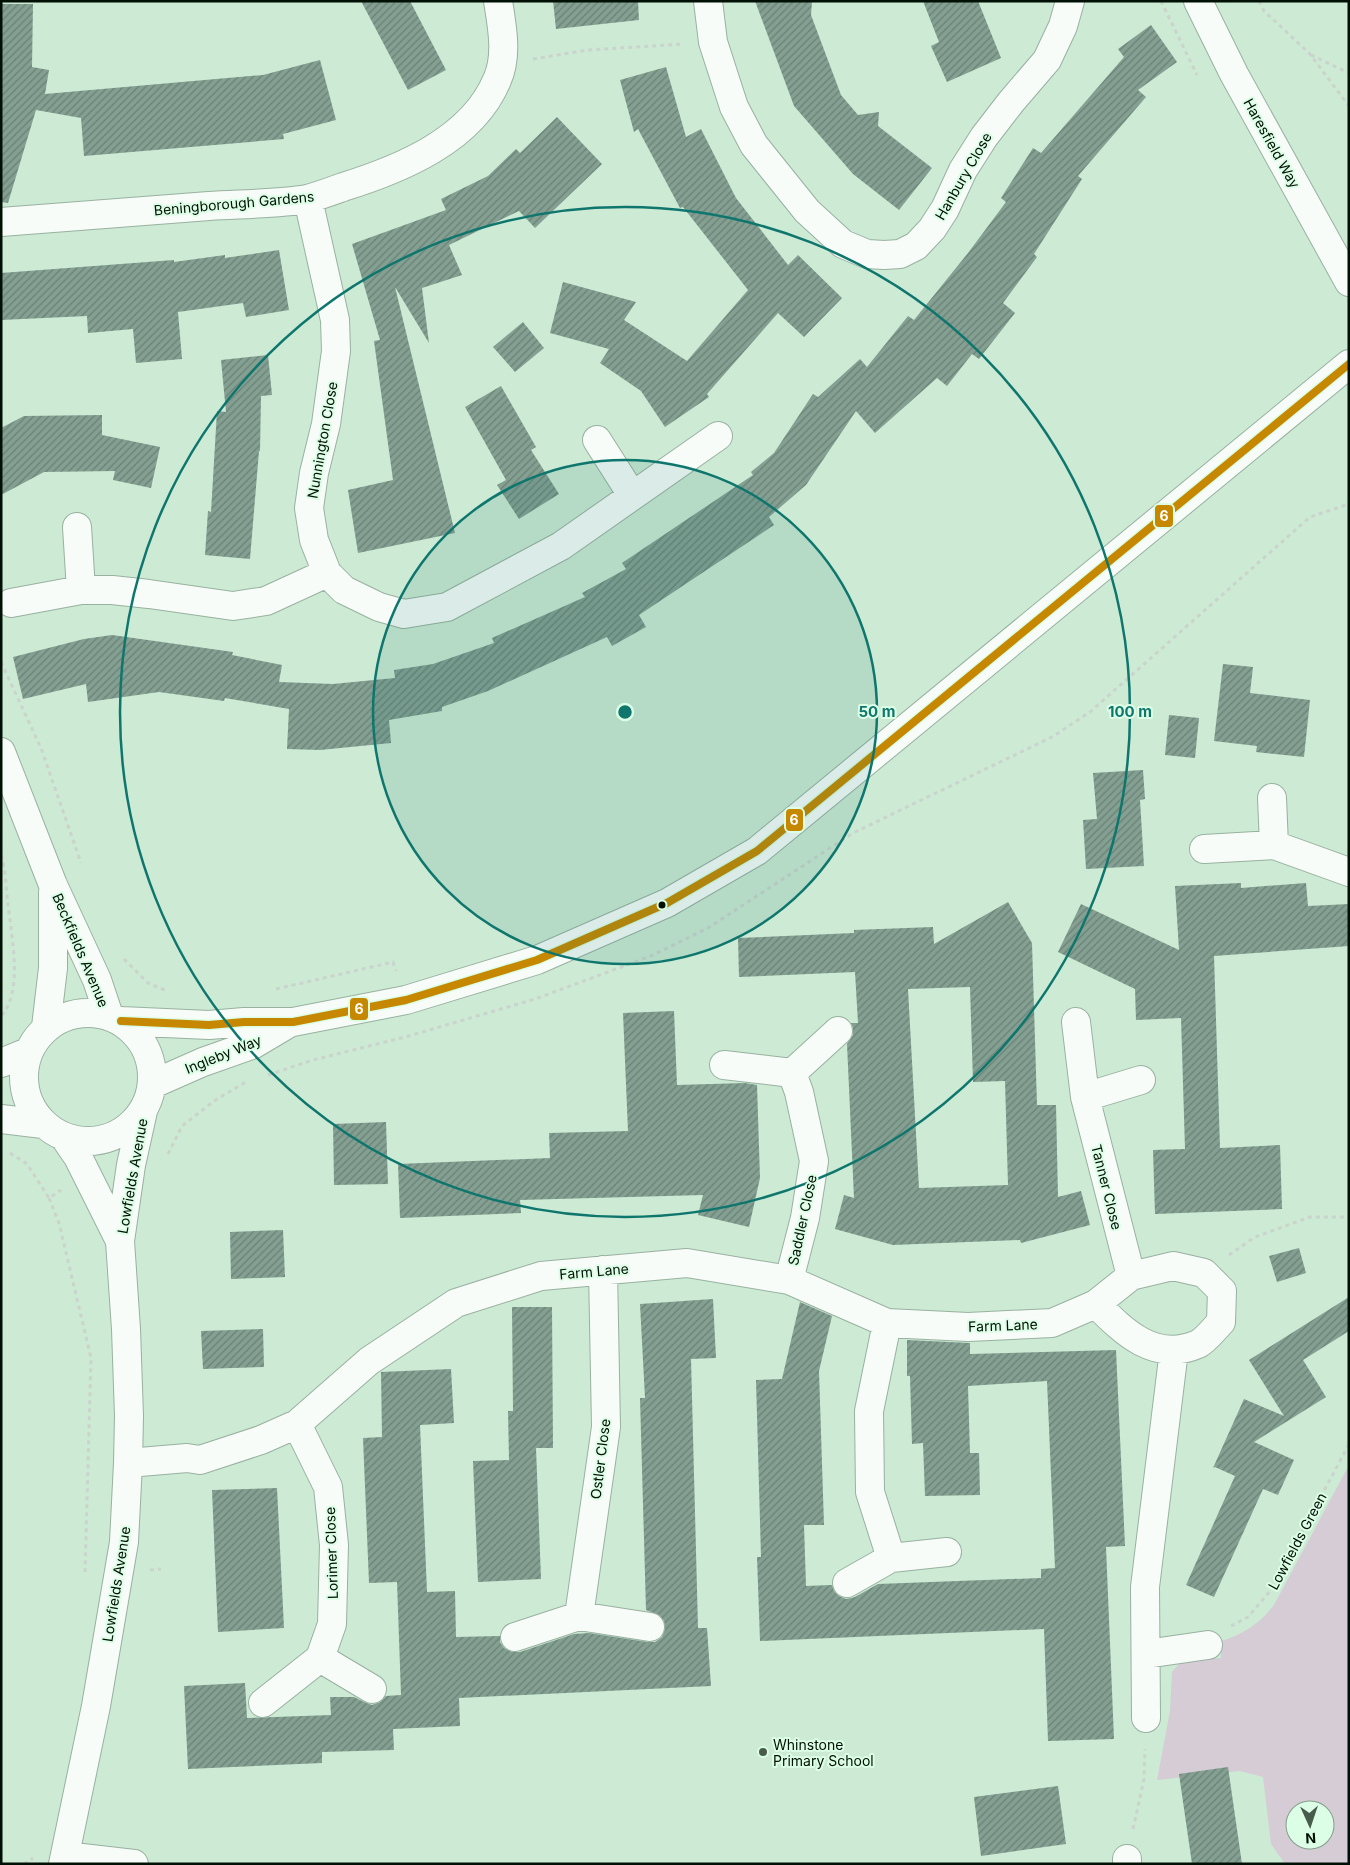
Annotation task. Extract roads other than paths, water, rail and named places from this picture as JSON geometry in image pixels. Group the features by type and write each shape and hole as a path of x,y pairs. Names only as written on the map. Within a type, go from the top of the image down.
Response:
{"street":[{"name":"Beningborough Gardens","path":"1,222 308,199 381,175 415,159 449,137 469,120 487,100 498,78 502,60 502,32 498,1"},
{"name":"Hanbury Close","path":"708,1 713,42 734,107 754,145 806,211 843,244 867,254 884,255 900,254 916,246 932,229 945,209 963,170 984,137 1047,60 1063,26 1070,1"},
{"name":"Haresfield Way","path":"1198,1 1234,74 1349,282"},
{"name":"Nunnington Close","path":"308,199 335,320 336,351 326,424 314,473 309,508 314,540 327,573 344,590 379,607 404,614 448,608 561,546 718,436"},
{"name":"Ingleby Way","path":"115,1018 209,1025 244,1022 292,1022 406,1000 537,960 667,903 757,851 1349,364"},
{"path":"597,440 632,496"},
{"path":"77,527 82,590"},
{"path":"11,603 82,590 112,590 233,606 266,601 327,573"},
{"name":"Beckfields Avenue","path":"1,752 8,785 115,1018"},
{"path":"1272,798 1274,845"},
{"path":"1204,849 1274,845 1349,872"},
{"name":"Beckfields Avenue","path":"46,1027 53,968 53,885"},
{"path":"87,1012 115,1018 140,1038 151,1060 153,1084 150,1098 143,1111 129,1128 109,1138 88,1142 65,1138 43,1124 28,1102 23,1077 28,1052 36,1038 46,1027 66,1016 87,1012"},
{"name":"Ingleby Way","path":"153,1084 203,1062 254,1044 292,1022"},
{"name":"Tanner Close","path":"1076,1022 1085,1097 1131,1276"},
{"path":"724,1065 792,1073 838,1031"},
{"path":"1,1063 28,1052"},
{"name":"Saddler Close","path":"789,1280 805,1218 814,1161 799,1092 792,1073"},
{"path":"1085,1097 1141,1080"},
{"name":"Lowfields Avenue","path":"64,1860 96,1706 124,1542 128,1463 126,1328 120,1241 131,1165 143,1111"},
{"path":"1,1119 43,1124"},
{"name":"Lowfields Avenue","path":"65,1138 78,1157 120,1241"},
{"name":"Farm Lane","path":"128,1463 188,1458 200,1460 261,1440 296,1424 369,1361 456,1303 541,1276 687,1263 789,1280 887,1323 968,1327 1052,1323 1096,1304 1131,1276 1173,1266 1204,1273 1222,1291 1221,1322 1199,1343 1174,1350"},
{"name":"Ostler Close","path":"579,1616 606,1427 603,1270"},
{"path":"1096,1304 1123,1330 1155,1348 1174,1350 1145,1587 1146,1718"},
{"path":"887,1323 869,1410 869,1429 870,1492 890,1558"},
{"name":"Lorimer Close","path":"296,1424 328,1487 329,1496 334,1545 332,1624 320,1658"},
{"path":"847,1583 890,1558 946,1552"},
{"path":"516,1636 579,1616 650,1627"},
{"path":"1146,1654 1208,1645"},
{"path":"264,1703 320,1658 372,1689"},
{"path":"64,1860 134,1864"}],"place":[{"name":"Whinstone Primary School","path":"763,1752"}]}
